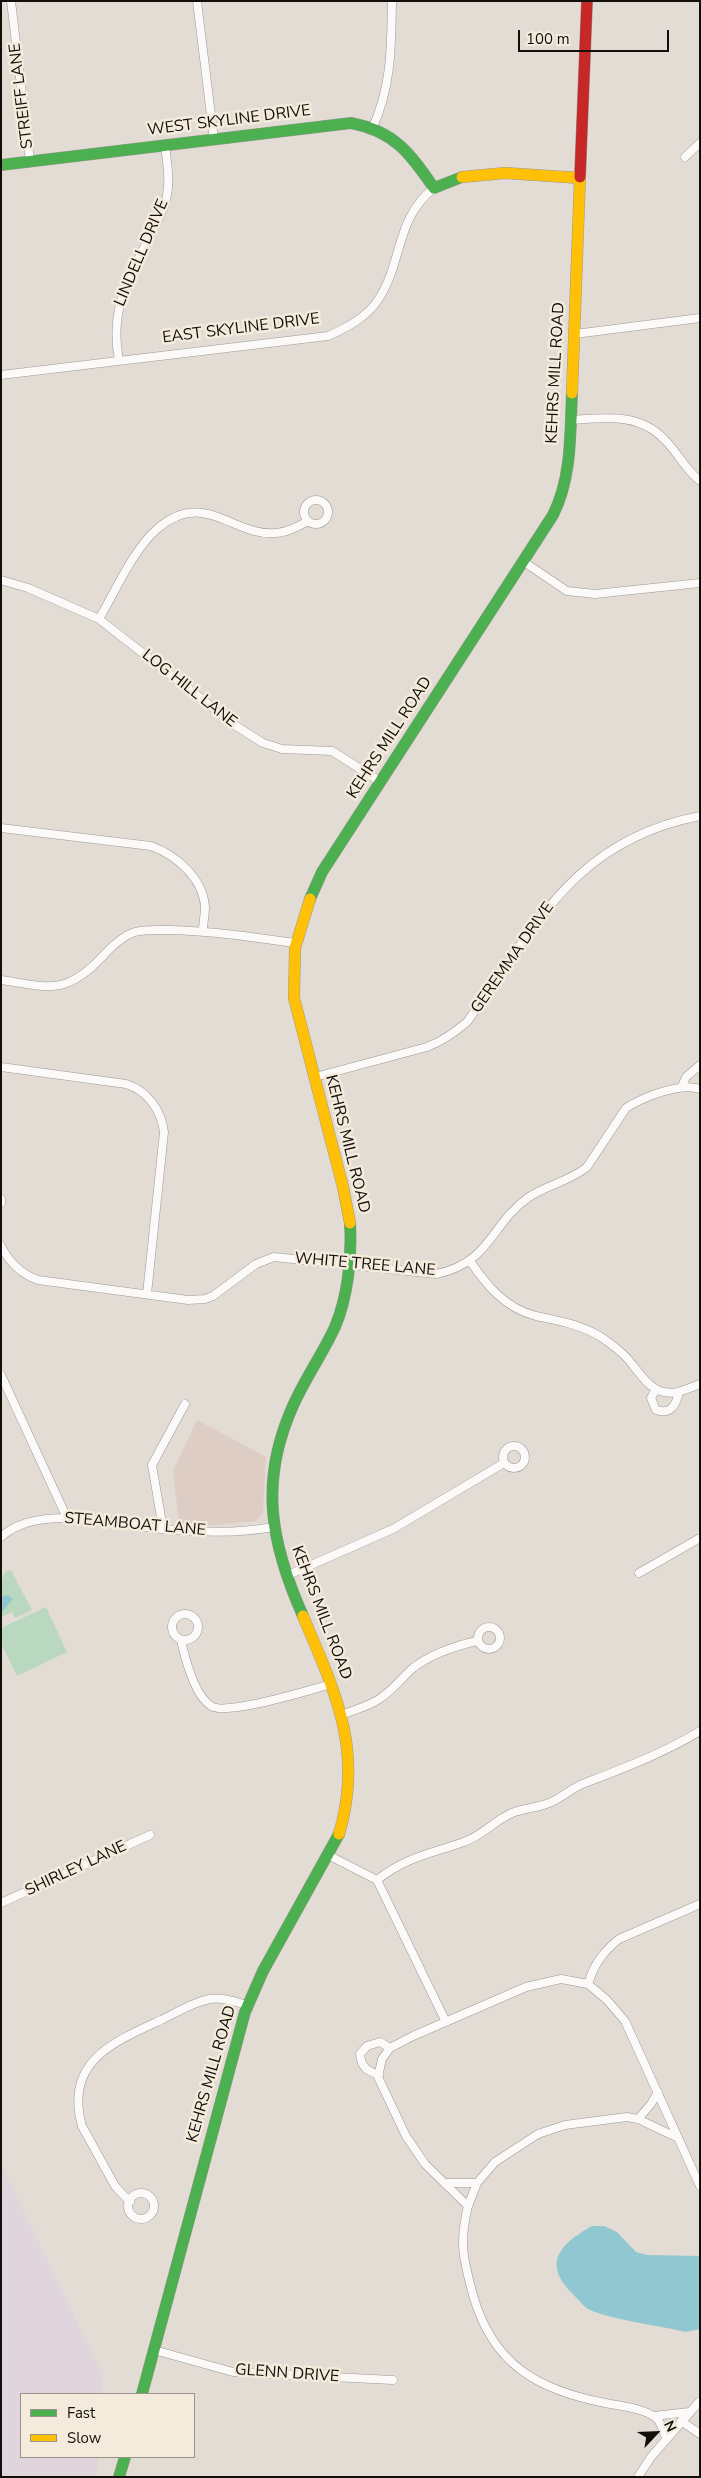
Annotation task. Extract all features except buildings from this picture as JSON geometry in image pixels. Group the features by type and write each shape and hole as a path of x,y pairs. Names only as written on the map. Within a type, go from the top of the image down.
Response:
{"street":[{"name":"STREIFF LANE","path":"11,1 30,161"},
{"path":"197,1 214,140"},
{"path":"373,127 386,92 390,68 392,1"},
{"name":"KEHRS MILL ROAD","path":"142,2393 236,2039 263,1970 339,1835 350,1800 348,1744 341,1716 331,1684 286,1576 273,1527 271,1487 277,1445 294,1402 338,1318 349,1264 349,1212 294,998 292,961 295,943 306,905 322,872 524,562 554,514 560,497 568,466 571,420 587,1"},
{"name":"WEST SKYLINE DRIVE","path":"1,165 351,123 373,127 398,142 434,188"},
{"path":"685,156 700,143"},
{"name":"LINDELL DRIVE","path":"119,360 115,340 118,308 127,281 167,196 168,171 165,146"},
{"name":"EAST SKYLINE DRIVE","path":"1,375 328,336 357,322 380,298 405,224 417,205 434,188 452,179 484,174 580,178"},
{"path":"575,334 700,318"},
{"path":"571,420 615,417 632,419 657,432 666,440 681,463 700,481"},
{"path":"99,620 144,543 156,530 176,518 204,513 218,515 249,529 275,534 289,531 308,521"},
{"path":"524,562 567,591 595,594 700,583"},
{"name":"LOG HILL LANE","path":"1,580 28,588 99,620 236,726 258,740 282,749 332,751 382,782"},
{"name":"GEREMMA DRIVE","path":"315,1077 427,1047 442,1041 472,1016 539,916 584,869 610,852 650,831 700,816"},
{"path":"1,828 151,846 166,852 189,871 198,887 205,906 203,931"},
{"path":"1,980 58,986 72,982 84,975 118,941 134,933 151,930 203,931 295,943"},
{"path":"682,1086 686,1077 700,1065"},
{"path":"1,1067 126,1084 135,1087 144,1094 158,1111 164,1132 147,1294"},
{"name":"WHITE TREE LANE","path":"1,1246 15,1266 32,1278 51,1283 188,1300 205,1299 213,1296 256,1264 274,1257 436,1274 450,1271 470,1261 487,1246 508,1217 528,1198 544,1188 579,1174 587,1167 626,1108 635,1102 682,1086 700,1089"},
{"path":"470,1261 482,1279 502,1300 523,1312 567,1323 601,1337 624,1354 656,1389 673,1394 700,1384"},
{"path":"1,1375 67,1518"},
{"path":"656,1389 651,1398 656,1410 662,1412 669,1411 674,1406 679,1392"},
{"path":"163,1529 152,1465 185,1404"},
{"path":"286,1576 393,1529 504,1463"},
{"name":"STEAMBOAT LANE","path":"1,1537 22,1524 67,1518 163,1529 227,1533 273,1527"},
{"path":"639,1573 700,1538"},
{"path":"181,1640 185,1661 203,1698 212,1707 230,1709 331,1684"},
{"path":"341,1716 376,1701 388,1693 416,1666 427,1659 456,1646 477,1641"},
{"path":"377,1880 393,1868 417,1857 465,1842 502,1817 515,1811 548,1803 568,1794 583,1783 614,1773 700,1731"},
{"name":"SHIRLEY LANE","path":"1,1903 150,1835"},
{"path":"328,1855 377,1880 445,2020"},
{"path":"588,1984 593,1966 608,1948 619,1939 700,1904"},
{"path":"468,2206 447,2183 425,2164 414,2148 395,2114 379,2075 382,2059 390,2048 445,2020 540,1982 561,1979 588,1984 607,2000 625,2021 700,2186"},
{"path":"130,2202 115,2186 82,2126 79,2115 79,2091 87,2069 100,2052 118,2039 191,2006 210,1999 221,1999 248,2005"},
{"path":"379,2075 367,2071 361,2063 360,2054 367,2046 380,2042 390,2048"},
{"path":"638,2119 651,2104 658,2092"},
{"path":"678,2138 638,2119 627,2117 578,2122 538,2134 495,2162 477,2183 468,2206 462,2240 465,2269 478,2311 490,2335 505,2356 526,2375 555,2391 654,2416 689,2412"},
{"path":"447,2183 477,2183"},
{"name":"GLENN DRIVE","path":"154,2350 233,2372 393,2380"},
{"path":"638,2477 666,2438 700,2401"},
{"path":"654,2416 660,2422 666,2438"},
{"path":"681,2421 700,2434"},
{"path":"119,2477 125,2458"}],"shaded area":[{"path":"197,1420 266,1457 263,1512 256,1521 205,1526 179,1523 173,1471"},
{"path":"1,2164 102,2374 101,2393 20,2393 20,2458 98,2458 97,2477 1,2477"}],"green space":[{"path":"11,1570 32,1610 15,1618 12,1612 1,1617 1,1582 5,1572"},
{"path":"46,1607 67,1652 17,1676 1,1643 1,1628"}],"water":[{"path":"8,1595 13,1599 2,1612 1,1597"},
{"path":"592,2226 604,2226 617,2232 636,2252 647,2255 700,2256 700,2329 686,2332 626,2320 589,2310 583,2305 563,2282 558,2272 557,2263 559,2254 564,2246 581,2232"}],"traffic: fast":[{"path":"1,165 351,123 379,132 400,145 417,164 434,188 462,177"},
{"path":"310,899 322,872 553,515 564,486 567,471 572,393"},
{"path":"303,1616 283,1564 277,1538 273,1513 275,1462 292,1408 330,1337 339,1315 348,1276 350,1223"},
{"path":"142,2393 245,2012 263,1971 339,1834"},
{"path":"119,2477 125,2458"}],"traffic: slow":[{"path":"462,177 505,173 580,178"},
{"path":"572,393 580,177"},
{"path":"310,899 295,948 294,998 343,1187 350,1223"},
{"path":"303,1616 335,1696 347,1748 346,1804 339,1834"}],"traffic: jam":[{"path":"580,177 587,1"}]}
